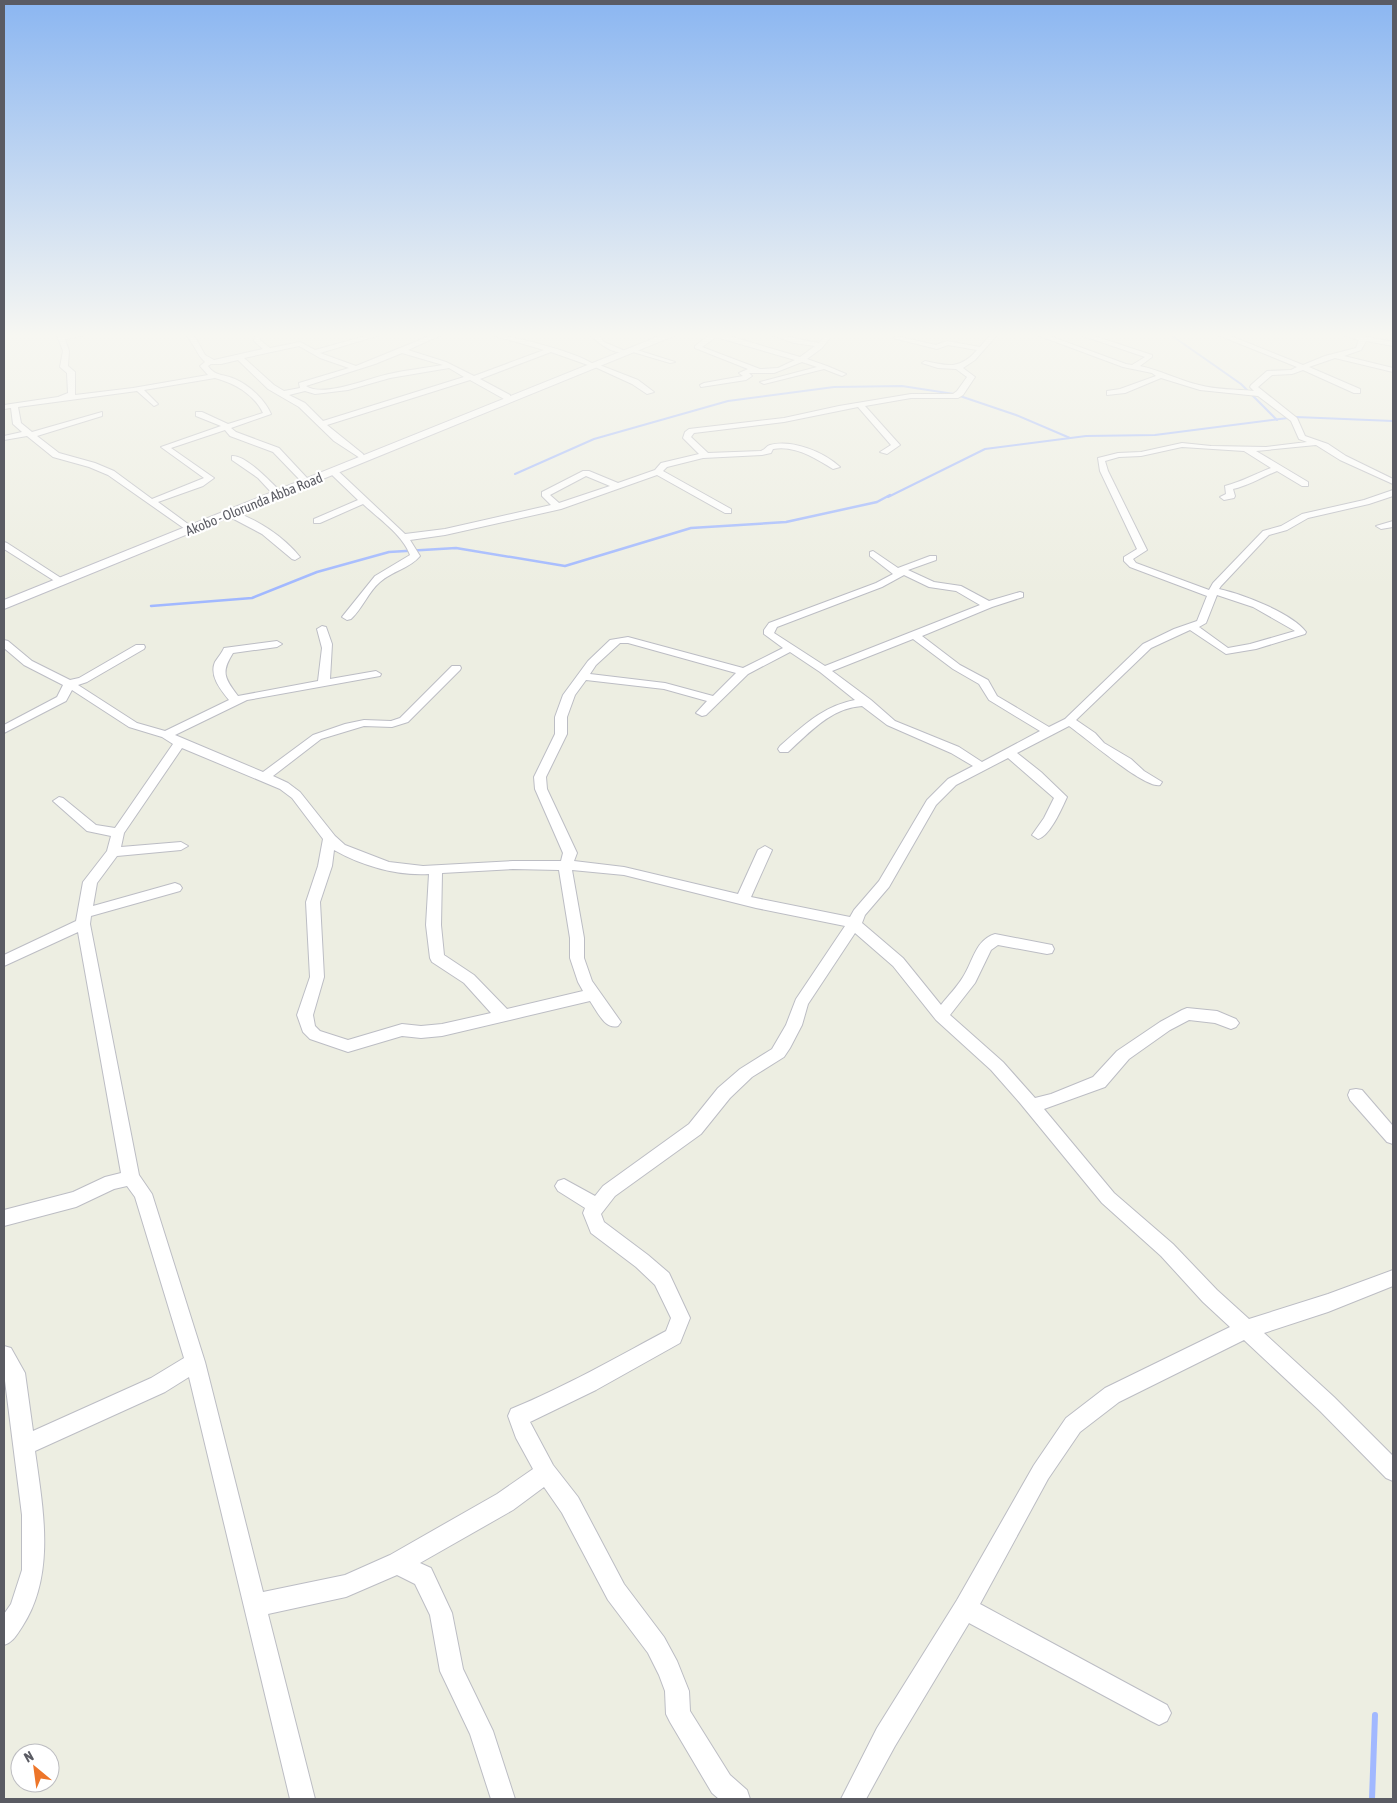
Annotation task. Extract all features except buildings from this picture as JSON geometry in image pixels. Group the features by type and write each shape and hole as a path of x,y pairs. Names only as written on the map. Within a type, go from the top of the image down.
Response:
{"main road":[{"name":"Akobo - Olorunda Abba Road","path":"4,605 185,526 453,419"},
{"name":"Akobo - Olorunda Abba Road","path":"4,598 231,514 462,419"}],"street":[{"path":"16,419 17,424 56,455 92,465 111,473 185,526"},
{"path":"4,438 30,434 81,419"},
{"path":"210,419 226,427 233,434 276,450 304,478"},
{"path":"151,502 200,484 210,478 165,448 253,419"},
{"path":"316,419 360,456"},
{"path":"321,424 339,419"},
{"path":"703,456 704,453 686,438 692,430 788,419"},
{"path":"871,419 896,446 884,452"},
{"path":"738,1799 721,1784 678,1714 677,1691 669,1668 656,1646 616,1592 578,1520 546,1472 523,1431 518,1416 536,1410 589,1383 673,1337 681,1318 662,1279 642,1260 597,1227 592,1213 609,1192 695,1129 724,1093 746,1073 778,1053 785,1044 794,1025 801,1003 854,924 858,913 884,884 931,803 952,782 1069,721 1147,646 1178,631 1201,623 1213,593 1222,579 1266,533 1284,528 1306,516 1366,502 1393,492 1388,487 1393,482 1302,437 1301,430 1292,419"},
{"path":"1192,627 1226,651 1252,646 1301,632 1296,626 1256,603 1229,593 1213,593 1182,585 1172,578 1132,565 1127,559 1142,550 1104,471 1101,460 1118,455 1141,454 1182,444 1211,448 1245,449 1302,446 1316,443"},
{"path":"402,536 411,537 445,532 558,507 658,472 664,465 703,456 762,452 768,451 770,447 775,446 794,447 836,467"},
{"path":"1245,449 1305,484"},
{"path":"235,458 261,476 274,490"},
{"path":"1224,497 1231,496 1228,488 1244,484 1248,479 1278,468"},
{"path":"334,472 402,536 413,552 400,568 376,579 354,612 348,617"},
{"path":"658,472 728,511"},
{"path":"558,507 545,494 581,474 590,474 618,486"},
{"path":"317,521 364,501"},
{"path":"231,514 248,521 284,544 295,557"},
{"path":"1380,526 1393,524"},
{"path":"4,545 56,578"},
{"path":"873,554 900,572 932,585 958,588 988,605"},
{"path":"933,558 900,572 879,585 773,625 769,630 769,634 824,670 867,702 891,723 955,750 980,766"},
{"path":"824,670 988,605 1020,595"},
{"path":"322,628 328,641 328,652 325,678 322,683"},
{"path":"914,635 968,676 984,682 992,698 1048,731"},
{"path":"613,1022 585,982 577,958 577,938 565,875 570,853 541,789 540,777 561,734 564,706 592,662 614,642 619,640 628,640 744,672"},
{"path":"4,643 28,662 69,684 127,722 173,739 284,786 296,795 330,840 340,848 388,866 436,870 513,865 566,865 624,871 742,899 842,919 854,924 898,962 941,1016 998,1066 1108,1198 1167,1250 1210,1296 1327,1404 1393,1471"},
{"path":"235,700 224,686 221,675 220,664 228,650 277,644"},
{"path":"4,730 62,699 69,684 83,680 140,647"},
{"path":"702,713 744,672 790,648"},
{"path":"264,777 284,764 317,737 348,726 364,723 392,724 404,720 456,668"},
{"path":"302,1799 195,1362 142,1194 131,1178 85,918 90,882 113,852 118,833 173,739 235,700 256,694 376,674"},
{"path":"582,676 665,686 715,700"},
{"path":"784,749 823,716 837,707 845,704 867,702"},
{"path":"1069,721 1091,734 1100,745 1127,762 1140,774 1156,782"},
{"path":"1008,752 1037,775 1061,798 1050,819 1038,835"},
{"path":"59,801 92,828 118,833"},
{"path":"330,840 325,866 313,902 317,978 305,1015 308,1028 315,1035 348,1046 402,1030 421,1032 442,1030 595,994"},
{"path":"113,852 181,846"},
{"path":"742,899 765,850"},
{"path":"436,870 433,940 437,958 469,979 492,1005 504,1015"},
{"path":"4,961 85,918 175,888"},
{"path":"941,1016 970,979 985,947 995,939 1047,949"},
{"path":"1032,1105 1053,1100 1099,1082 1124,1055 1165,1026 1187,1014 1217,1017 1231,1023"},
{"path":"1356,1094 1393,1137"},
{"path":"4,1218 76,1199 111,1182 131,1178"},
{"path":"564,1186 598,1206"},
{"path":"853,1799 886,1737 965,1608 1041,1472 1073,1425 1112,1395 1247,1329 1328,1303 1393,1278"},
{"path":"4,1355 15,1373 33,1516 33,1570 20,1610 4,1634"},
{"path":"23,1446 158,1385 195,1362"},
{"path":"255,1605 346,1586 398,1563 505,1502 546,1472"},
{"path":"398,1563 423,1576 441,1613 452,1671 481,1731 502,1799"},
{"path":"965,1608 1159,1713"}],"waterway":[{"path":"515,474 594,439 664,419"},
{"path":"1026,419 1070,438"},
{"path":"888,497 985,449 1086,436 1155,435 1276,419"},
{"path":"1348,419 1393,421"},
{"path":"151,606 252,598 317,572 389,552 456,548 565,566 691,528 786,522 877,502 890,495"},
{"path":"1372,1799 1375,1715"}]}
